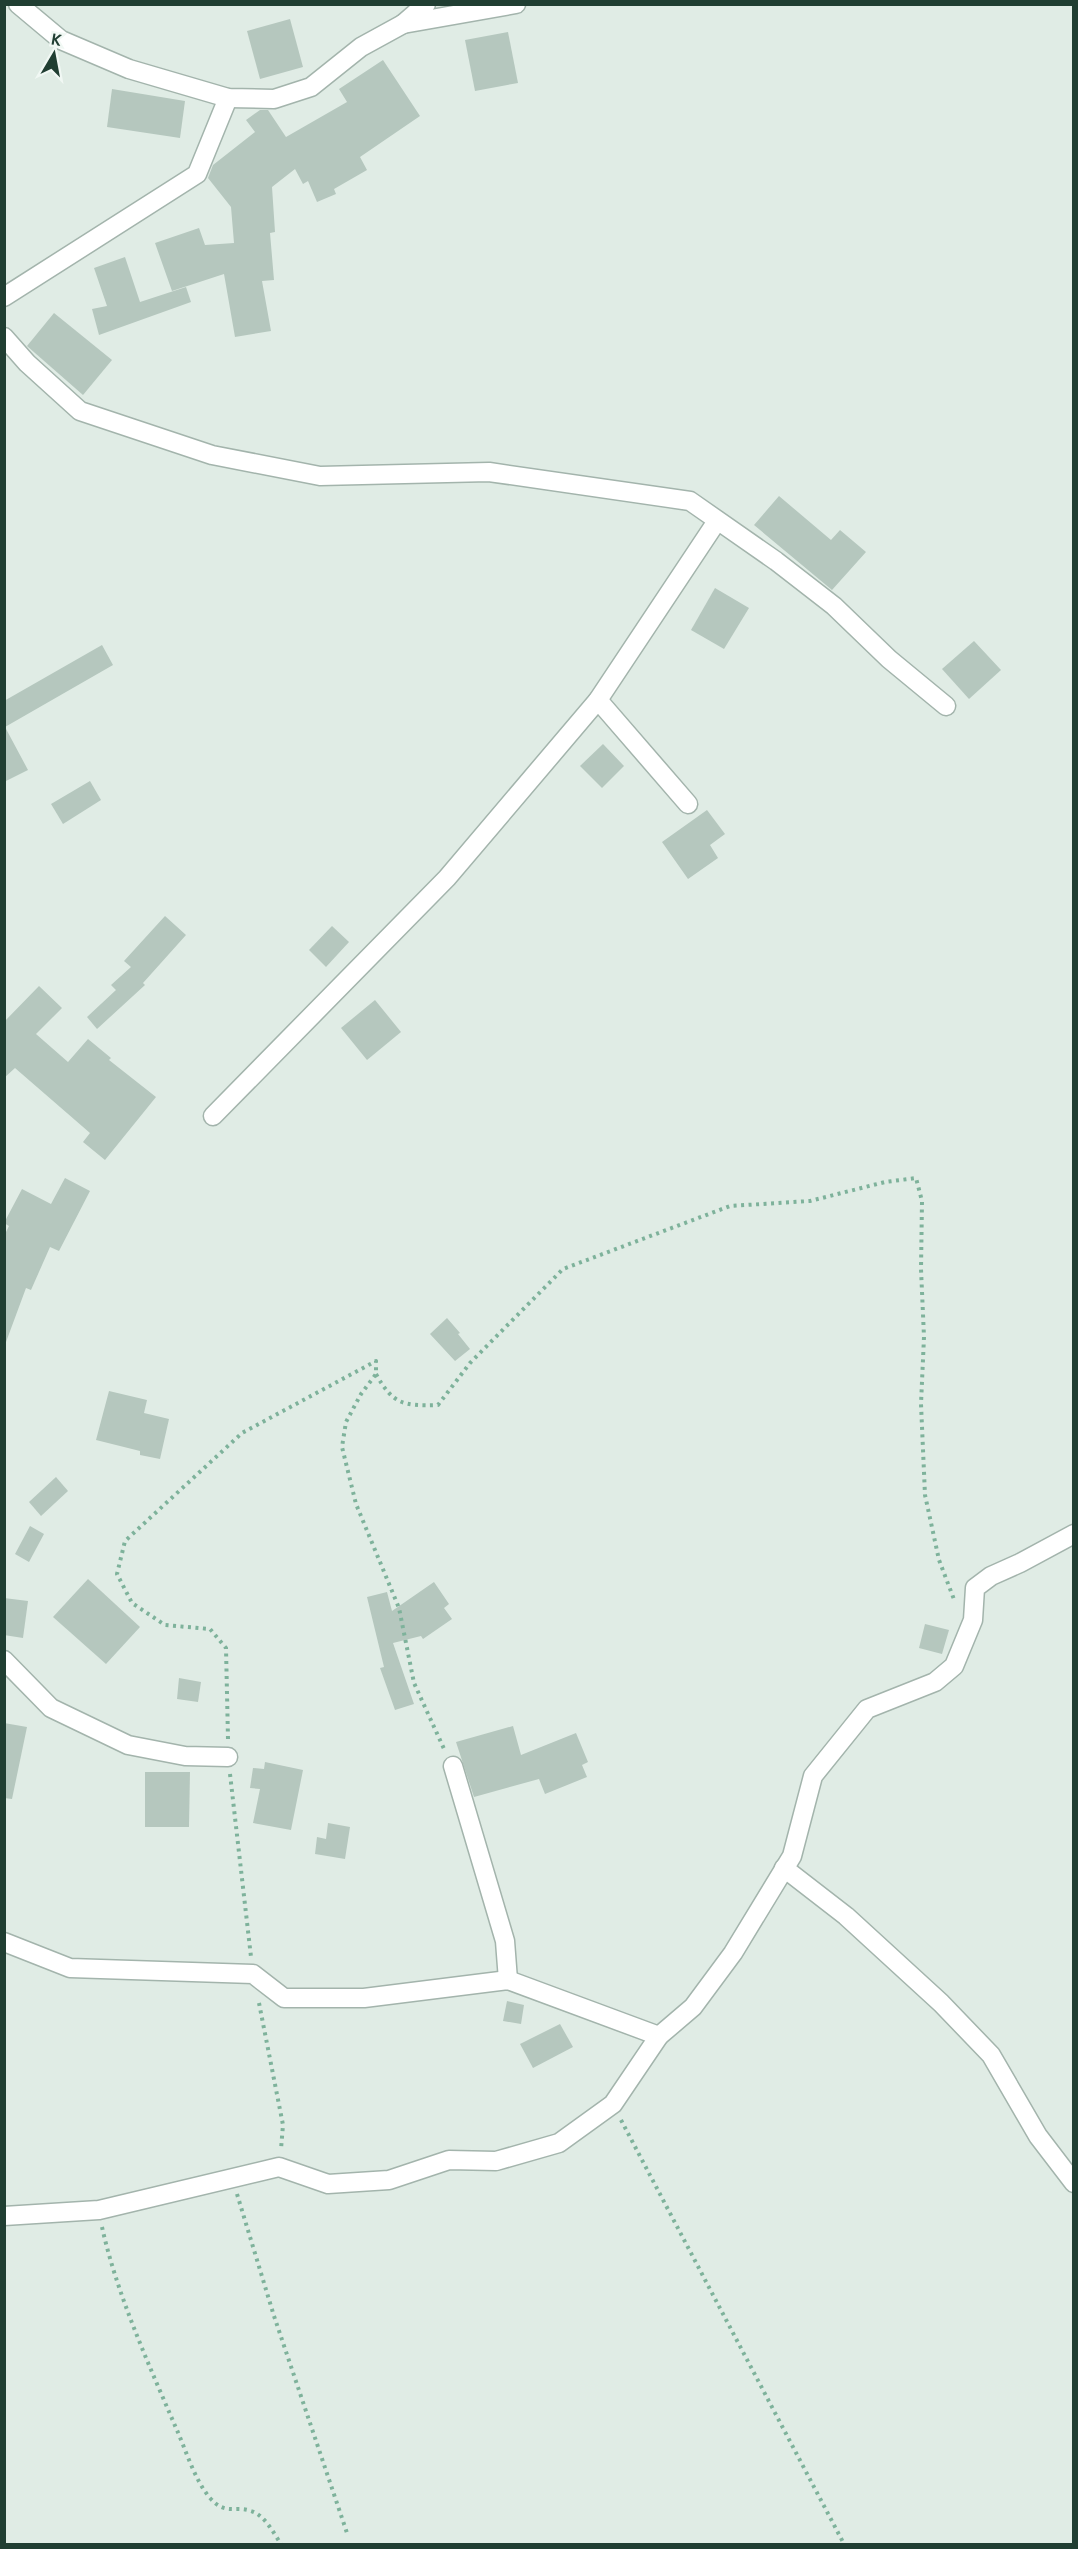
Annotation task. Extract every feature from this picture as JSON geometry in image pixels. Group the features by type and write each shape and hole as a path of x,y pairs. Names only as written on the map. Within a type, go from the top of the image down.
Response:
{"street":[{"path":"18,4 62,40 129,69 228,98 274,99 311,87 361,47 403,24 426,4"},
{"path":"403,24 516,4"},
{"path":"4,297 198,174 228,98"},
{"path":"4,337 27,363 80,411 212,455 320,476 489,472 690,501 776,561 834,606 889,659 946,706"},
{"path":"213,1116 447,878 598,700 717,521"},
{"path":"598,700 688,804"},
{"path":"4,2216 99,2210 279,2167 328,2184 389,2180 449,2160 496,2161 560,2143 613,2104 659,2036 693,2007 733,1953 792,1856 813,1776 867,1709 935,1682 954,1666 973,1620 975,1588 991,1576 1074,1534"},
{"path":"4,1660 51,1708 128,1745 185,1756 228,1756"},
{"path":"453,1766 505,1941 508,1980"},
{"path":"784,1868 846,1916 941,2003 991,2055 1038,2136 1074,2183"},
{"path":"4,1942 70,1968 253,1974 284,1998 364,1998 508,1980 659,2036"}],"path":[{"path":"279,2167 283,2125 253,1974 228,1756 226,1648 210,1629 165,1624 132,1603 117,1574 125,1541 242,1433 376,1361 376,1374 387,1395 413,1406 438,1405 470,1363 563,1269 730,1206 810,1200 885,1182 916,1178 922,1201 921,1269 924,1337 921,1404 925,1495 939,1560 950,1591 954,1601 973,1620"},
{"path":"376,1374 346,1422 342,1447 356,1504 399,1608 414,1683 453,1766"},
{"path":"613,2104 844,2544"},
{"path":"232,2179 274,2316 347,2533"},
{"path":"99,2210 117,2276 137,2333 192,2464 210,2498 227,2511 252,2511 265,2521 281,2544"}],"building":[{"path":"290,19 303,67 260,79 247,31"},
{"path":"508,32 518,83 475,91 465,40"},
{"path":"383,60 420,116 360,157 367,170 334,189 336,194 317,202 308,181 303,184 295,169 272,187 275,232 270,233 274,280 262,281 271,331 235,337 224,274 172,291 155,243 199,228 205,245 234,243 231,207 208,178 213,165 255,132 246,120 260,110 268,110 286,137 347,102 339,89"},
{"path":"112,89 185,101 180,138 107,127"},
{"path":"125,257 140,302 186,287 191,302 99,335 92,309 107,306 94,268"},
{"path":"54,313 112,360 83,395 27,346"},
{"path":"779,496 831,540 840,530 866,552 832,590 754,525"},
{"path":"715,588 749,608 724,649 691,630"},
{"path":"974,641 1001,670 969,699 942,669"},
{"path":"102,645 113,665 5,727 28,770 4,782 4,701"},
{"path":"603,744 624,766 602,788 580,766"},
{"path":"90,781 101,800 63,824 51,804"},
{"path":"707,810 725,834 710,845 718,858 688,879 662,842"},
{"path":"165,916 186,935 143,983 145,985 97,1029 87,1017 116,990 111,985 131,967 124,961"},
{"path":"332,926 349,942 326,967 309,950"},
{"path":"39,986 62,1008 36,1034 68,1062 88,1039 111,1058 109,1060 156,1097 105,1160 83,1142 90,1133 15,1068 4,1078 4,1022"},
{"path":"375,1000 401,1032 367,1060 341,1028"},
{"path":"65,1178 90,1191 59,1251 50,1247 31,1290 26,1288 6,1342 4,1342 4,1236 9,1226 4,1223 22,1189 51,1204"},
{"path":"447,1318 470,1349 455,1361 430,1334"},
{"path":"109,1391 147,1400 144,1413 169,1419 160,1459 140,1455 140,1451 96,1440"},
{"path":"56,1477 68,1491 41,1516 29,1502"},
{"path":"30,1526 44,1534 29,1562 15,1554"},
{"path":"88,1579 140,1627 106,1664 53,1617"},
{"path":"434,1582 449,1604 444,1608 452,1619 423,1639 421,1636 393,1643 414,1704 395,1710 380,1668 384,1667 367,1597 387,1592 392,1611"},
{"path":"4,1598 28,1601 23,1638 4,1635"},
{"path":"925,1624 949,1630 942,1654 919,1648"},
{"path":"179,1678 201,1682 198,1702 177,1699"},
{"path":"4,1723 27,1727 12,1799 4,1798"},
{"path":"513,1726 521,1755 576,1733 588,1762 582,1765 587,1777 545,1794 539,1779 474,1797 456,1742"},
{"path":"265,1762 303,1770 291,1830 253,1823 260,1789 250,1788 253,1768 264,1769"},
{"path":"145,1772 190,1772 189,1827 145,1827"},
{"path":"328,1823 350,1827 345,1859 315,1854 317,1837 326,1839"},
{"path":"507,2001 524,2005 521,2024 503,2021"},
{"path":"560,2024 573,2047 533,2068 520,2044"}]}
